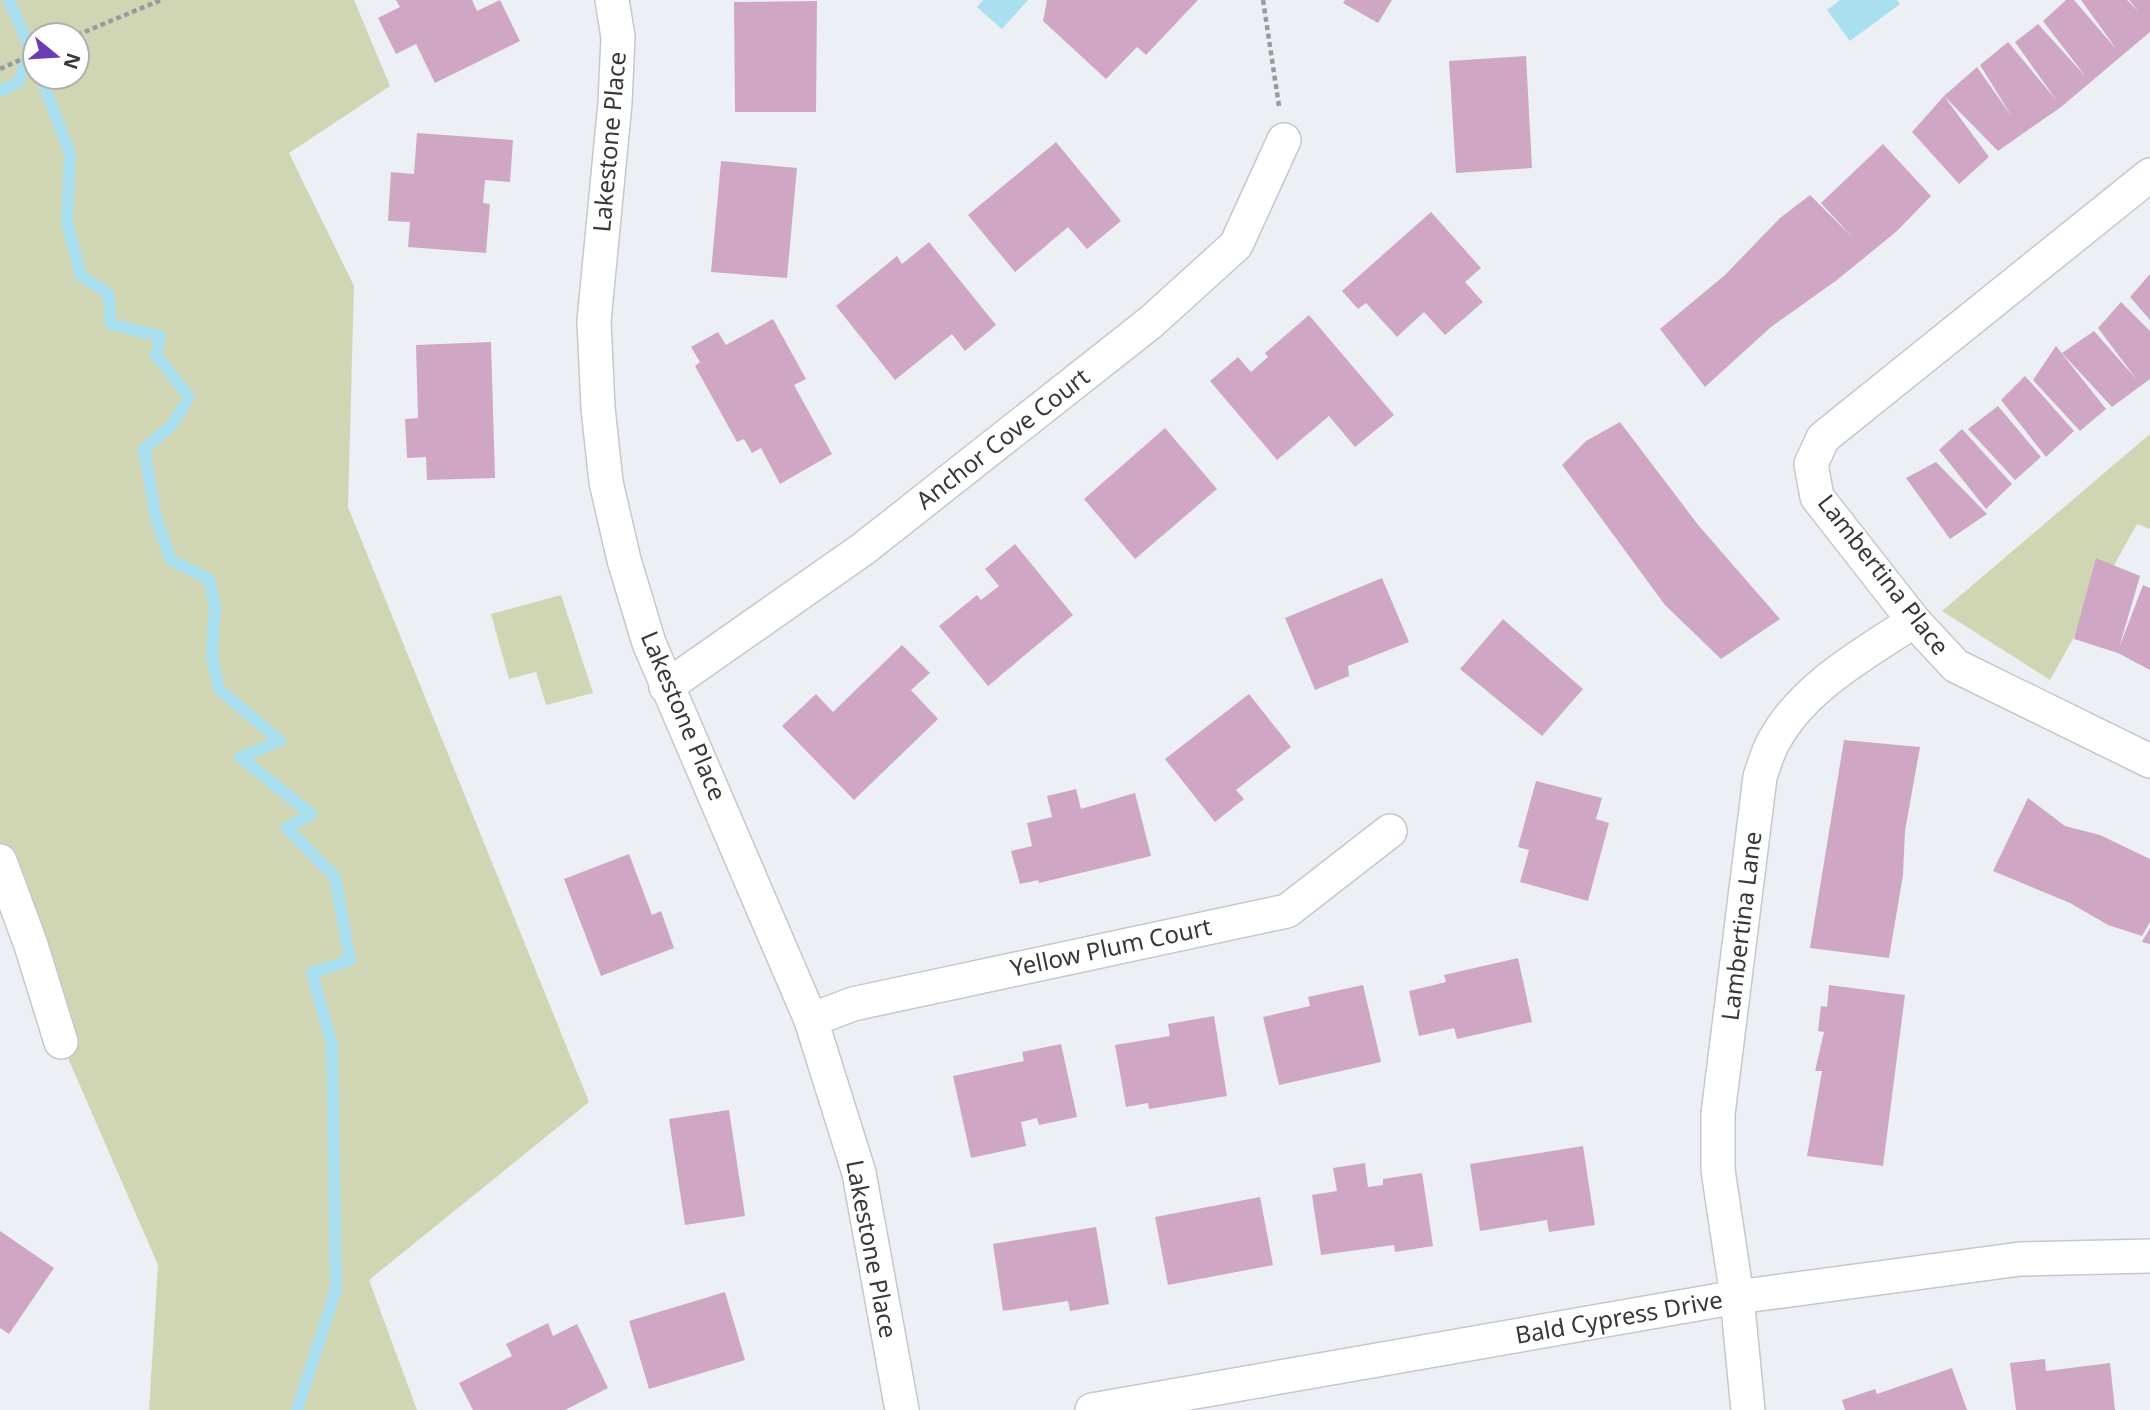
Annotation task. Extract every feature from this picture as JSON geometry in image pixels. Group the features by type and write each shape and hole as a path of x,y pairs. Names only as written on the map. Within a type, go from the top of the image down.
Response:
{"street":[{"name":"Lakestone Place","path":"612,0 618,37 615,103 594,321 598,408 606,482 624,560 666,687 718,800 811,1020 859,1172 902,1410"},
{"name":"Anchor Cove Court","path":"666,687 863,549 1150,322 1236,245 1284,140"},
{"name":"Lambertina Place","path":"2150,174 1823,438 1811,464 1817,497 1914,621 1956,666 2150,761"},
{"name":"Lambertina Lane","path":"1748,1410 1737,1297 1718,1170 1718,1114 1760,776 1773,741 1795,710 1845,667 1914,621"},
{"name":"Yellow Plum Court","path":"811,1020 853,1004 1287,911 1390,831"},
{"path":"0,862 32,945 61,1042"},
{"name":"Bald Cypress Drive","path":"1092,1410 1737,1297 2020,1259 2150,1256"}],"path":[{"path":"91,30 162,0"},
{"path":"1263,0 1284,140"},
{"path":"0,69 21,59"}],"green space":[{"path":"0,0 354,0 390,86 289,153 354,286 348,507 589,1102 369,1280 417,1410 149,1410 158,1265 61,1042 0,861"},
{"path":"2150,434 2150,529 2137,524 2050,680 1942,611"},
{"path":"561,595 593,693 546,705 536,672 509,679 491,614"}],"water":[{"path":"983,0 1028,0 1002,29 977,7"},
{"path":"1840,0 1897,0 1900,4 1850,41 1827,10"}],"building":[{"path":"396,0 472,0 477,11 500,0 520,41 435,83 416,44 396,54 378,18 400,7"},
{"path":"1047,0 1198,0 1146,55 1137,47 1106,79 1043,21"},
{"path":"1345,0 1392,0 1378,23 1343,3"},
{"path":"2066,0 2074,0 2117,50 2081,0 2127,0 2138,11 2129,0 2150,0 2150,32 2061,107 1998,151 1944,96 1977,67 2012,117 1980,65 2008,42 2057,101 2015,42 2038,24 2086,77 2043,21"},
{"path":"817,1 816,112 735,112 734,2"},
{"path":"1526,56 1532,168 1456,173 1449,61"},
{"path":"1944,96 1989,157 1959,184 1912,132"},
{"path":"417,133 513,140 510,182 485,180 483,203 490,204 486,253 408,247 410,222 388,221 391,172 414,174"},
{"path":"1056,142 1121,221 1087,249 1068,227 1015,272 968,215"},
{"path":"1883,144 1931,196 1897,231 1837,280 1771,327 1705,387 1660,329 1725,275 1780,218 1810,195 1853,238 1821,203"},
{"path":"721,161 797,168 787,278 711,272"},
{"path":"1431,212 1481,268 1465,282 1483,302 1445,335 1424,312 1397,337 1366,303 1358,309 1342,291"},
{"path":"929,242 996,325 965,351 952,334 895,380 836,306 897,256 902,264"},
{"path":"2150,274 2150,320 2130,297"},
{"path":"2121,302 2150,331 2150,379 2112,407 2062,353 2094,331 2137,380 2098,328"},
{"path":"1309,315 1394,415 1355,447 1329,416 1277,460 1210,381 1238,357 1251,372 1268,357 1265,353"},
{"path":"773,319 806,379 794,385 832,454 780,484 761,448 752,453 744,439 737,442 695,366 700,362 691,347 718,332 726,345"},
{"path":"491,342 495,478 427,480 426,457 407,458 405,419 418,418 416,345"},
{"path":"2056,346 2106,409 2080,431 2033,380"},
{"path":"2025,376 2074,431 2046,457 2001,400"},
{"path":"1998,406 2041,457 2015,480 1968,429"},
{"path":"1620,422 1699,526 1780,619 1721,659 1665,605 1562,465 1586,441"},
{"path":"1165,428 1217,489 1135,559 1084,499"},
{"path":"1962,429 2012,484 1986,509 1939,450"},
{"path":"1936,462 1987,514 1950,539 1906,478"},
{"path":"1015,544 1073,615 988,686 939,626 977,595 981,600 999,586 985,569"},
{"path":"2096,558 2140,576 2119,648 2143,585 2150,588 2150,670 2118,653 2074,639"},
{"path":"1382,578 1409,642 1348,666 1349,676 1315,690 1285,618"},
{"path":"1503,619 1583,689 1542,736 1460,669"},
{"path":"902,645 930,673 911,690 938,719 854,800 782,726 816,694 833,712"},
{"path":"1249,694 1291,747 1236,790 1244,799 1215,822 1165,759"},
{"path":"1844,740 1920,747 1905,831 1903,875 1889,958 1810,948"},
{"path":"1536,781 1602,798 1596,819 1609,823 1588,901 1520,882 1529,850 1518,847"},
{"path":"1076,789 1081,809 1135,793 1151,856 1039,883 1038,880 1020,884 1011,851 1032,846 1027,823 1052,817 1047,796"},
{"path":"2028,798 2065,826 2100,835 2150,859 2150,922 2142,936 2108,925 2070,903 1993,871"},
{"path":"629,854 652,915 661,911 674,948 601,976 564,879"},
{"path":"2150,928 2150,944 2142,942"},
{"path":"1518,958 1532,1022 1457,1039 1454,1028 1419,1036 1409,991 1446,982 1444,975"},
{"path":"1363,985 1381,1062 1279,1085 1263,1017 1310,1006 1308,997"},
{"path":"1829,985 1905,995 1883,1166 1807,1156 1822,1071 1815,1071 1824,1032 1818,1031 1821,1006 1827,1007"},
{"path":"1214,1016 1227,1096 1149,1109 1148,1103 1126,1107 1115,1045 1170,1036 1168,1024"},
{"path":"1061,1044 1077,1117 1039,1125 1037,1118 1021,1122 1026,1146 971,1158 953,1076 1024,1061 1022,1052"},
{"path":"729,1110 745,1216 685,1225 669,1119"},
{"path":"1583,1146 1595,1225 1549,1232 1547,1220 1480,1231 1470,1164"},
{"path":"1365,1163 1368,1187 1383,1185 1383,1179 1422,1173 1433,1246 1395,1252 1394,1245 1321,1255 1312,1195 1337,1191 1333,1168"},
{"path":"1260,1197 1273,1265 1168,1285 1155,1217"},
{"path":"1096,1227 1109,1304 1070,1311 1068,1301 1003,1311 993,1244"},
{"path":"0,1231 54,1268 9,1334 0,1328"},
{"path":"725,1292 745,1360 649,1389 629,1321"},
{"path":"548,1323 553,1336 577,1324 608,1388 565,1410 473,1410 459,1383 512,1356 506,1344"},
{"path":"2045,1359 2046,1371 2110,1363 2115,1410 2016,1410 2010,1363"},
{"path":"1952,1368 1967,1410 1845,1410 1842,1400 1875,1389 1877,1394"}],"waterway":[{"path":"9,0 21,28"},
{"path":"0,91 19,82 21,76"},
{"path":"46,91 70,154 67,221 81,276 108,293 111,324 160,336 156,355 189,397 172,425 144,449 156,518 171,560 209,579 215,605 212,655 219,689 280,741 240,757 311,814 287,828 335,877 350,960 312,973 332,1045 336,1289 297,1410"}]}
